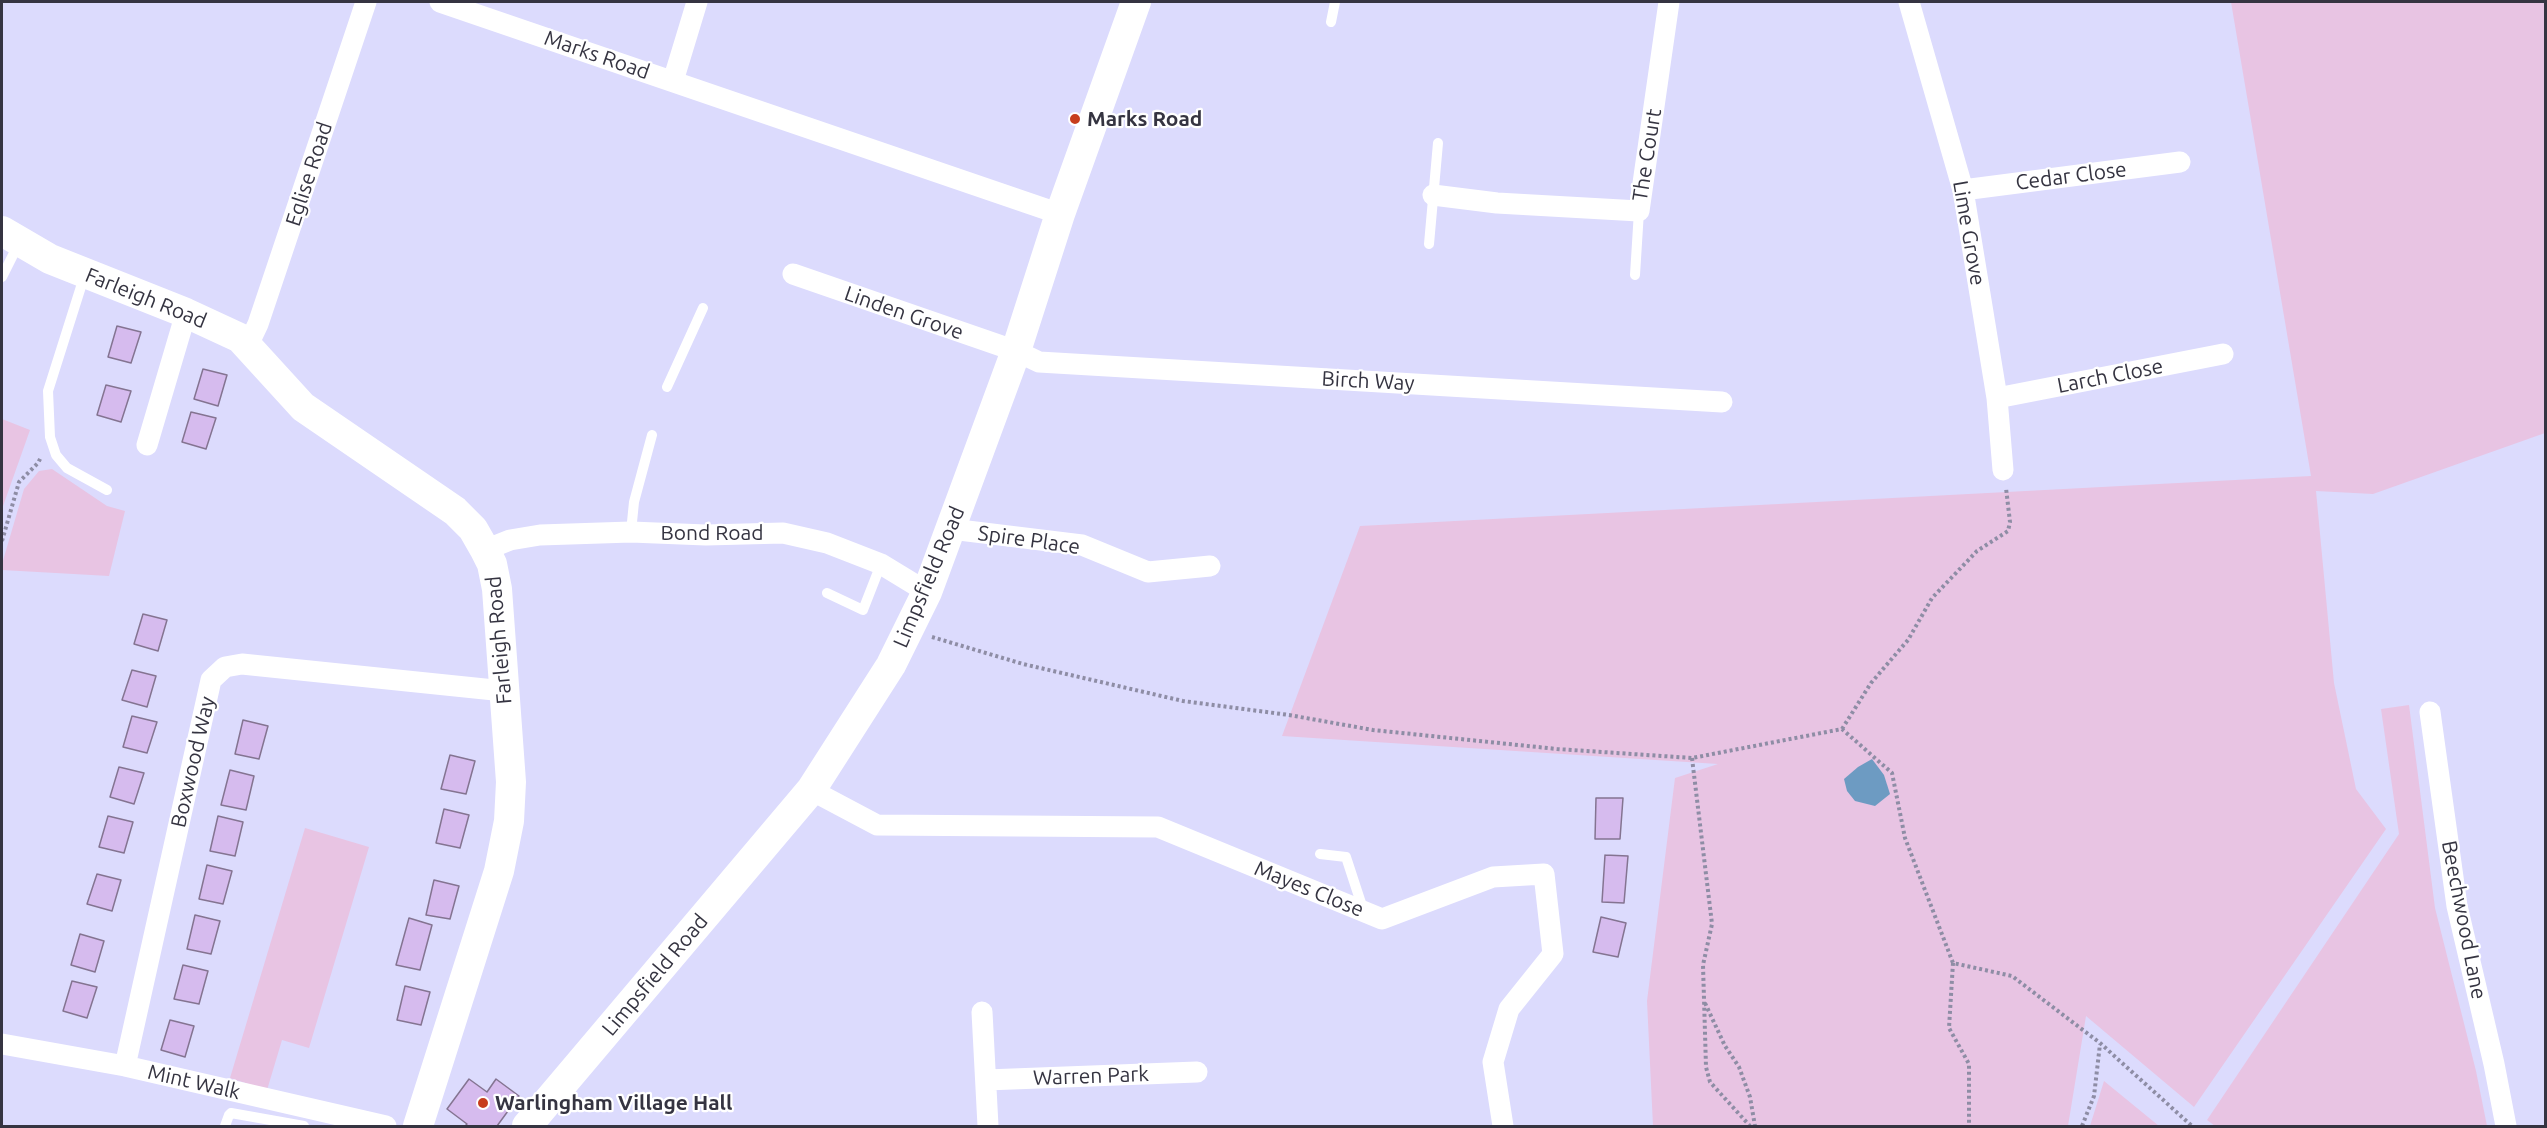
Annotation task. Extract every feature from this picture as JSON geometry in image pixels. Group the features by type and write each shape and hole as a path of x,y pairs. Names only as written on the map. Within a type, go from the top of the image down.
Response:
{"main road":[{"name":"Limpsfield Road","path":"527,1126 811,790 891,665 927,592 951,529 1016,351 1060,214 1136,2"},
{"name":"Farleigh Road","path":"10,237 50,260 231,333 248,345 303,407 449,507 473,529 486,550 495,577 511,801 503,854 418,1126"}],"street":[{"name":"Eglise Road","path":"248,345 258,324 366,2"},
{"name":"Marks Road","path":"440,2 1060,214"},
{"path":"673,81 697,2"},
{"name":"The Court","path":"1433,195 1497,203 1639,211 1669,2"},
{"name":"Lime Grove","path":"1909,2 1963,190 1997,398 2003,470"},
{"name":"Cedar Close","path":"1963,190 2180,162"},
{"name":"Linden Grove","path":"793,274 1016,351"},
{"path":"147,445 186,313"},
{"name":"Birch Way","path":"1016,351 1039,362 1722,402"},
{"name":"Larch Close","path":"1997,398 2223,354"},
{"name":"Spire Place","path":"951,529 1082,545 1148,572 1210,566"},
{"name":"Bond Road","path":"486,550 505,541 524,537 631,532 706,535 783,533 826,543 881,564 927,592"},
{"name":"Boxwood Way","path":"125,1066 211,680 225,667 242,664 504,691"},
{"name":"Beechwood Lane","path":"2430,712 2457,906 2506,1126"},
{"name":"Mayes Close","path":"811,790 877,825 1158,827 1382,919 1493,878 1544,874 1553,954 1509,1009 1493,1062 1503,1126"},
{"path":"982,1012 988,1126"},
{"name":"Mint Walk","path":"2,1044 125,1066 386,1126"},
{"name":"Warren Park","path":"986,1080 1197,1072"}],"lane":[{"path":"1331,22 1335,2"},
{"path":"1429,244 1438,143"},
{"path":"1635,275 1639,211"},
{"path":"2,277 10,237"},
{"path":"85,274 48,392 50,437 56,455 67,468 107,490"},
{"path":"667,387 703,308"},
{"path":"631,532 634,502 652,435"},
{"path":"827,593 863,610 881,564"},
{"path":"1320,854 1346,857 1365,912"},
{"path":"225,1126 228,1115 231,1113 304,1126"}],"path":[{"path":"2,541 19,482 38,463 50,437"},
{"path":"909,629 1023,664 1183,701 1289,715 1372,730 1557,748 1692,758 1842,729 1871,683 1908,640 1932,598 1977,550 2008,531 2010,522 2003,470"},
{"path":"1842,729 1892,772 1905,838 1953,963 1949,1028 1969,1064 1969,1126"},
{"path":"1692,758 1712,924 1703,965 1706,1067 1710,1082 1750,1126"},
{"path":"1953,963 2012,976 2100,1043 2192,1126"},
{"path":"1704,1002 1725,1046 1739,1067 1750,1097 1755,1126"},
{"path":"2082,1126 2094,1096 2100,1043"}],"shaded area":[{"path":"2231,2 2545,2 2545,433 2373,494 2316,491 2334,683 2356,789 2386,829 2194,1107 2086,1016 2068,1126 1653,1126 1647,1001 1675,778 1718,764 1282,736 1360,526 2311,476"},
{"path":"2,419 30,430 2,509"},
{"path":"52,469 107,506 125,511 109,576 2,570 24,489 39,471"},
{"path":"2409,705 2435,908 2476,1071 2487,1126 2215,1126 2207,1120 2399,834 2381,709"},
{"path":"305,828 369,847 309,1048 282,1040 267,1090 230,1078"},
{"path":"2104,1081 2159,1126 2090,1126"}],"water":[{"path":"1872,759 1884,775 1890,794 1875,806 1855,801 1847,791 1844,779"}],"building":[{"path":"117,326 141,332 131,363 108,357"},
{"path":"203,369 227,375 218,406 194,399"},
{"path":"106,385 131,391 121,422 97,415"},
{"path":"191,412 216,418 206,449 182,442"},
{"path":"143,614 167,620 158,651 134,644"},
{"path":"132,670 156,676 147,707 122,700"},
{"path":"132,716 157,722 147,753 123,747"},
{"path":"243,720 268,726 259,759 235,754"},
{"path":"450,755 475,761 466,794 441,789"},
{"path":"119,767 144,773 134,804 110,797"},
{"path":"230,770 254,776 246,810 221,805"},
{"path":"1596,798 1623,798 1620,839 1595,839"},
{"path":"444,809 469,815 460,848 436,843"},
{"path":"108,816 133,822 124,853 99,847"},
{"path":"218,816 243,822 235,856 210,851"},
{"path":"1605,855 1628,856 1624,903 1602,902"},
{"path":"207,865 232,871 223,904 199,899"},
{"path":"97,874 121,880 112,911 87,904"},
{"path":"434,880 459,886 450,919 426,915"},
{"path":"195,915 220,921 211,954 187,949"},
{"path":"1601,917 1626,923 1618,957 1593,952"},
{"path":"409,918 432,925 420,970 396,965"},
{"path":"80,934 104,941 95,972 71,965"},
{"path":"183,965 208,971 199,1004 174,999"},
{"path":"72,981 97,987 87,1018 63,1011"},
{"path":"405,986 430,992 421,1025 397,1020"},
{"path":"170,1020 194,1026 185,1057 161,1050"},
{"name":"Warlingham Village Hall","path":"469,1079 487,1092 496,1079 519,1096 497,1126 465,1126 467,1124 447,1109"}],"place":[{"name":"Marks Road","path":"1075,119"},
{"name":"Warlingham Village Hall","path":"483,1103"}]}
